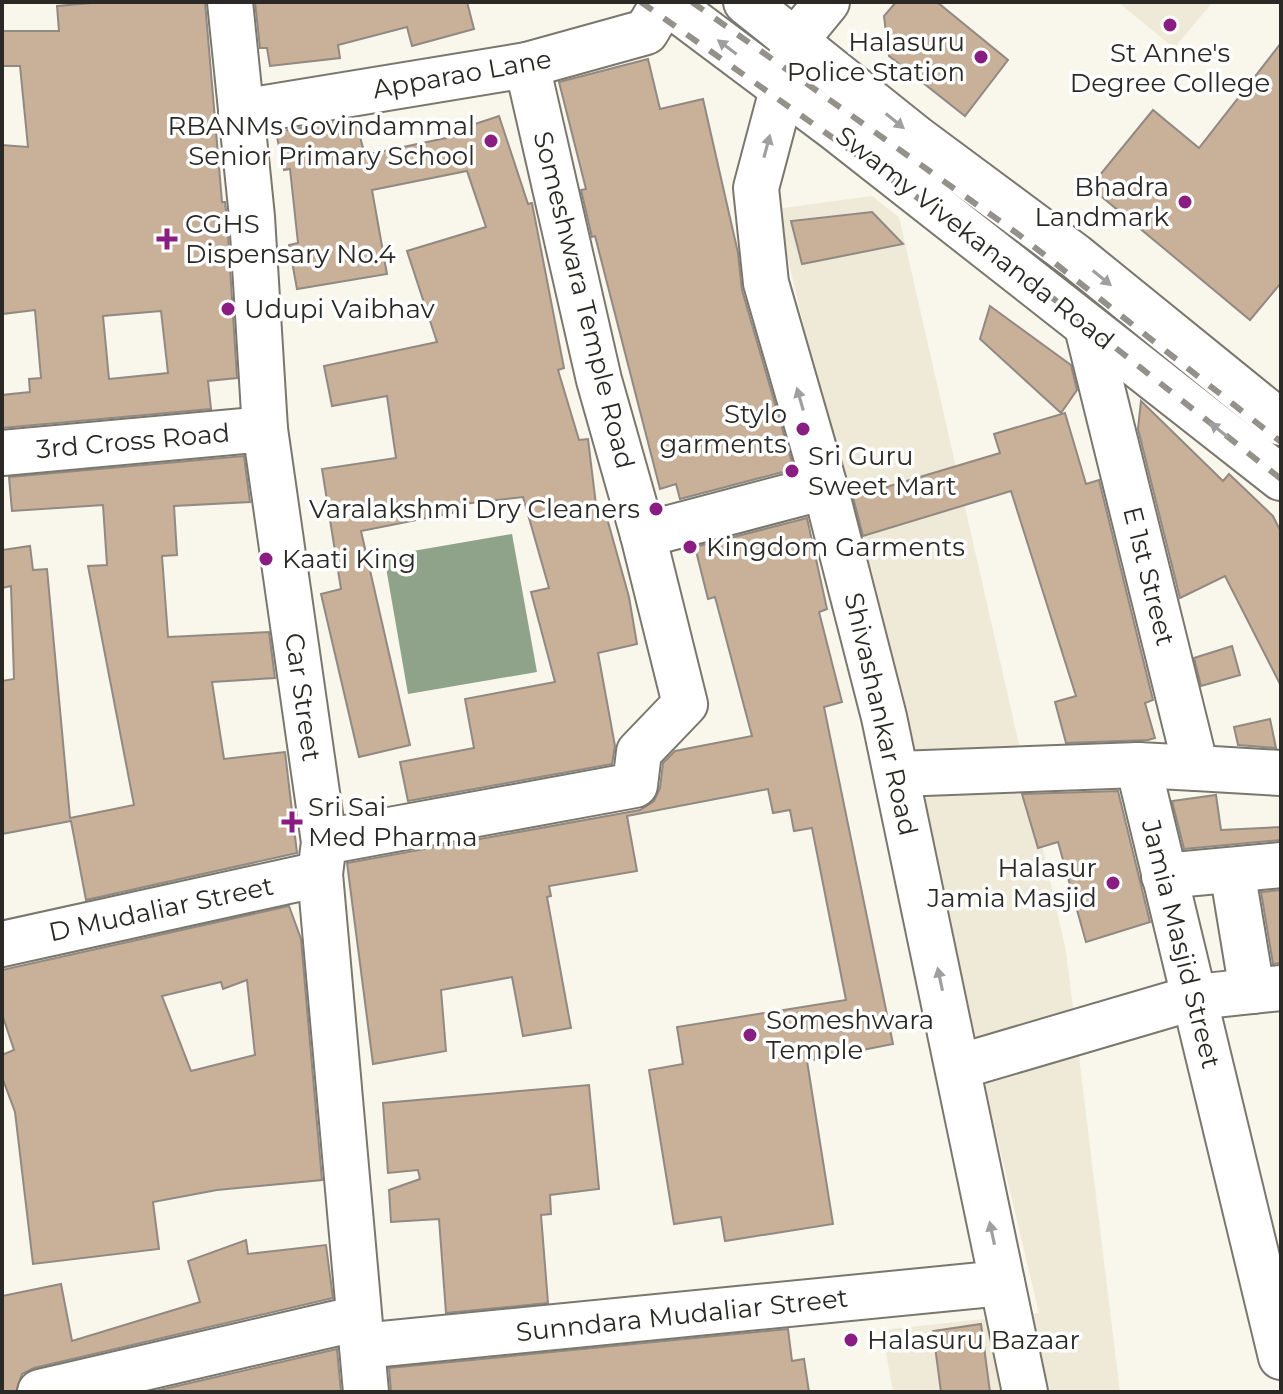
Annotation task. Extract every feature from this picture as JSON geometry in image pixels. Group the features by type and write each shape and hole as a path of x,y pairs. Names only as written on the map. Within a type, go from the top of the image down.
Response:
{"street":[{"name":"Car Street","path":"230,2 252,217 265,429 322,858 366,1392"},
{"name":"Apparao Lane","path":"241,112 527,65 646,32 666,2"},
{"name":"Swamy Vivekananda Road","path":"666,2 782,88 1281,478"},
{"name":"Swamy Vivekananda Road","path":"746,2 916,138 1075,256 1281,423"},
{"path":"795,41 827,2"},
{"name":"Shivashankar Road","path":"795,41 756,188 766,283 825,487 898,774 1025,1392"},
{"name":"Someshwara Temple Road","path":"322,858 635,785 639,752 685,704 643,535 599,380 527,65"},
{"name":"E 1st Street","path":"1087,327 1196,768"},
{"name":"3rd Cross Road","path":"2,453 265,429"},
{"path":"643,535 825,487"},
{"path":"898,774 1138,765 1281,773"},
{"name":"Jamia Masjid Street","path":"1138,765 1281,1357"},
{"name":"D Mudaliar Street","path":"2,944 322,858"},
{"path":"1164,876 1281,865"},
{"path":"958,1067 1196,997 1266,990 1232,870"},
{"name":"Sunndara Mudaliar Street","path":"40,1392 360,1332 1002,1283"}],"shaded area":[{"name":"St Anne's Degree College","path":"1118,2 1213,2 1174,48"},
{"path":"872,196 899,217 1066,951 1120,1392 893,1392 882,1330 1039,1313 776,209"},
{"path":"512,534 537,672 408,694 384,556"}],"building":[{"path":"103,2 205,2 222,202 225,202 227,219 237,378 208,381 211,409 2,428 2,395 30,392 29,379 41,378 35,310 2,314 2,145 28,147 20,66 2,66 2,31 59,31 57,6","holes":["161,311 168,373 109,379 103,316"]},
{"path":"255,2 467,2 474,29 412,46 407,27 338,45 340,58 270,66 267,48 260,48"},
{"path":"896,2 937,2 1008,60 965,116 889,56 884,16"},
{"name":"Bhadra Landmark","path":"1281,43 1281,283 1250,320 1090,187 1153,110 1199,148"},
{"path":"648,59 660,109 703,99 738,253 742,290 794,469 680,499 676,484 660,489 595,236 592,237 581,190 586,189 559,82"},
{"path":"499,116 528,204 532,203 564,368 558,370 579,440 588,439 597,513 605,511 629,597 637,644 598,653 615,746 612,764 408,801 400,762 474,748 465,699 555,682 531,592 549,588 523,497 455,505 457,512 361,531 410,745 359,757 321,594 341,589 322,469 396,458 387,396 332,406 324,366 437,342 407,251 486,227 467,171 372,190 387,274 297,289 289,245 298,243 290,169 284,170 276,132 355,119 365,155 465,134 463,128"},
{"path":"872,212 903,244 802,264 791,221"},
{"path":"990,306 1071,365 1077,390 1061,413 980,339"},
{"path":"1141,401 1223,481 1229,474 1273,516 1281,532 1281,686 1225,576 1180,598 1138,429"},
{"path":"1065,413 1086,484 1099,480 1153,700 1145,703 1155,738 1148,740 1066,743 1055,702 1076,696 1011,491 863,536 853,497 1000,453 994,434"},
{"path":"244,456 250,502 174,506 177,555 162,556 168,637 269,632 275,678 212,682 224,759 285,752 297,853 86,900 71,821 2,834 2,681 14,679 11,586 2,588 2,550 30,546 33,570 47,569 70,818 134,805 88,566 107,565 103,505 12,511 9,477"},
{"path":"807,518 827,609 819,612 842,702 824,707 893,1044 807,1061 833,1224 725,1241 721,1217 674,1224 649,1070 683,1064 677,1027 846,1000 812,828 794,831 790,810 773,813 768,789 627,816 637,871 549,886 551,896 547,897 571,1028 523,1036 512,977 441,990 446,1051 373,1064 347,863 640,810 654,801 660,788 663,763 675,751 752,736 715,597 708,599 695,547"},
{"path":"1232,646 1240,675 1201,686 1194,658"},
{"path":"1270,719 1276,748 1238,745 1234,727"},
{"name":"Halasur Jamia Masjid","path":"1118,791 1150,922 1086,942 1058,842 1038,848 1022,794"},
{"path":"1216,795 1221,830 1281,827 1281,840 1184,849 1172,801"},
{"path":"1281,890 1281,963 1273,964 1261,892"},
{"path":"289,906 301,939 322,1180 217,1190 153,1202 159,1249 33,1264 15,1112 2,1077 2,1055 14,1050 2,1014 2,970","holes":["247,980 255,1055 191,1071 162,996 221,982 223,989"]},
{"path":"589,1085 599,1189 550,1195 551,1214 541,1215 548,1303 446,1313 439,1219 391,1222 389,1190 420,1179 418,1170 388,1173 383,1103"},
{"path":"246,1240 248,1254 326,1245 333,1298 34,1368 22,1374 16,1392 2,1392 2,1296 61,1284 72,1341 200,1302 188,1261"},
{"path":"981,1324 990,1392 941,1392 933,1331"},
{"path":"788,1329 792,1361 804,1359 809,1392 391,1392 389,1368"},
{"path":"337,1349 341,1392 151,1392"}],"railway":[{"path":"641,2 1001,257 1281,479"},
{"path":"692,2 1018,234 1281,442"}],"place":[{"name":"St Anne's Degree College","path":"1170,25"},
{"name":"Halasuru Police Station","path":"981,57"},
{"name":"RBANMs Govindammal Senior Primary School","path":"491,141"},
{"name":"Bhadra Landmark","path":"1185,202"},
{"name":"CGHS Dispensary No.4","path":"167,239"},
{"name":"Udupi Vaibhav","path":"228,309"},
{"name":"Stylo garments","path":"803,429"},
{"name":"Sri Guru Sweet Mart","path":"792,471"},
{"name":"Varalakshmi Dry Cleaners","path":"656,509"},
{"name":"Kingdom Garments","path":"690,547"},
{"name":"Kaati King","path":"266,559"},
{"name":"Sri Sai Med Pharma","path":"292,822"},
{"name":"Halasur Jamia Masjid","path":"1113,883"},
{"name":"Someshwara Temple","path":"750,1035"},
{"name":"Halasuru Bazaar","path":"851,1340"}]}
